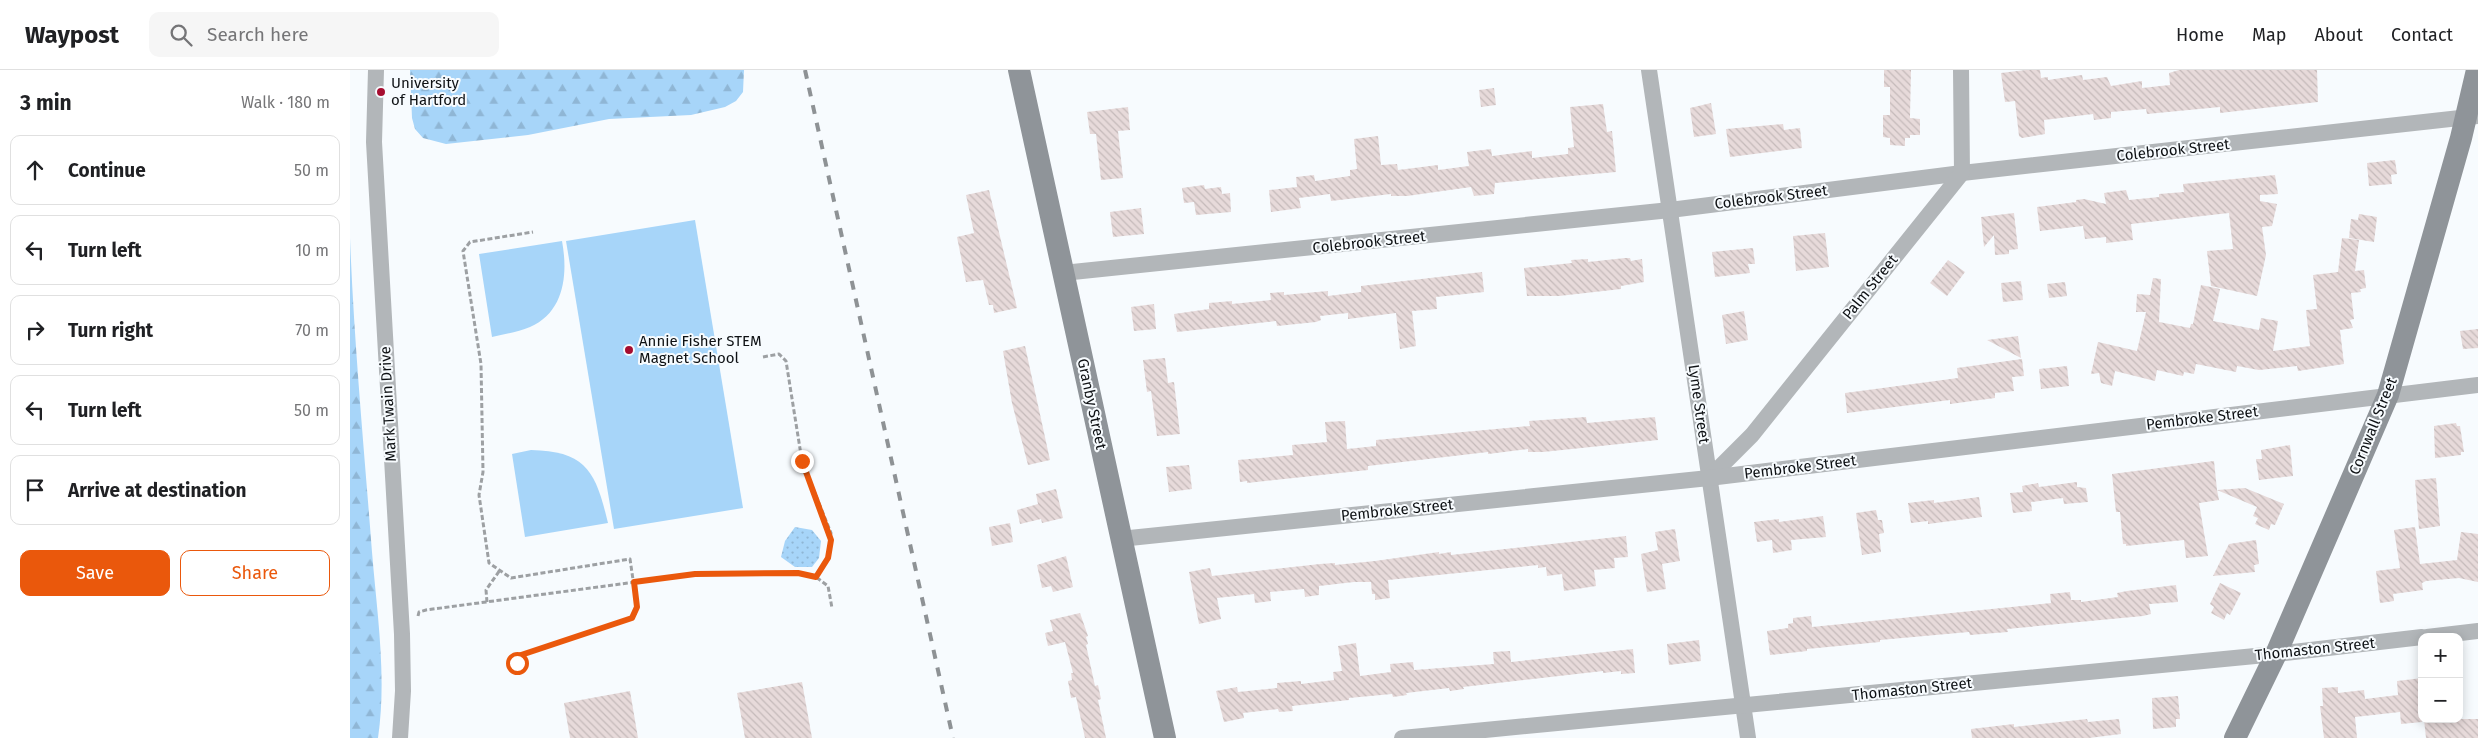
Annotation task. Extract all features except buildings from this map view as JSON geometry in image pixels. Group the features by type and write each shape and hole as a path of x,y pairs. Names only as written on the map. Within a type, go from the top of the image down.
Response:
{"street":[{"name":"Mark Twain Drive","path":"376,70 374,151 402,644 403,691 400,738"},
{"name":"Granby Street","path":"1018,70 1165,738"},
{"name":"Lyme Street","path":"1649,70 1748,738"},
{"path":"1961,70 1962,173"},
{"name":"Cornwall Street","path":"2234,738 2276,654 2388,395 2472,117 2477,70"},
{"name":"Colebrook Street","path":"1064,273 1670,210 1962,173 2472,117"},
{"name":"Palm Street","path":"1710,478 1752,435 1962,173"},
{"name":"Pembroke Street","path":"1120,539 1710,478 2478,385"},
{"path":"2461,633 2478,631"},
{"name":"Thomaston Street","path":"1402,738 2276,654 2418,637"}],"path":[{"path":"518,668 517,660 521,655 632,618 637,607 630,559 511,578 489,563 479,495 483,472 481,364 463,250 470,242 533,232"},
{"path":"762,357 779,354 786,361 802,461 830,534 828,558 816,577"},
{"path":"487,602 486,590 500,570"},
{"path":"419,622 418,615 422,611 695,574 798,573 816,577 828,586 832,608"}],"green space":[{"path":"410,70 744,70 743,92 736,101 725,107 691,115 609,119 528,135 446,144 423,138 415,129 412,118"},
{"path":"695,220 743,508 614,529 566,241"},
{"path":"350,238 354,317 380,645 382,692 378,738 350,738"},
{"path":"562,241 564,278 557,302 551,312 530,327 492,337 479,254"},
{"path":"531,450 550,451 565,455 586,468 599,491 608,523 525,537 512,454"},
{"path":"795,527 812,530 821,541 819,558 812,567 795,567 781,557 785,541"}],"railway":[{"path":"805,70 953,738"}],"place":[{"name":"University of Hartford","path":"381,92"},
{"name":"Annie Fisher STEM Magnet School","path":"629,350"}],"route":[{"path":"517,663 521,655 632,618 637,611 634,582 686,574 798,573 810,574 816,577 828,558 831,540 829,528 802,461"}]}
